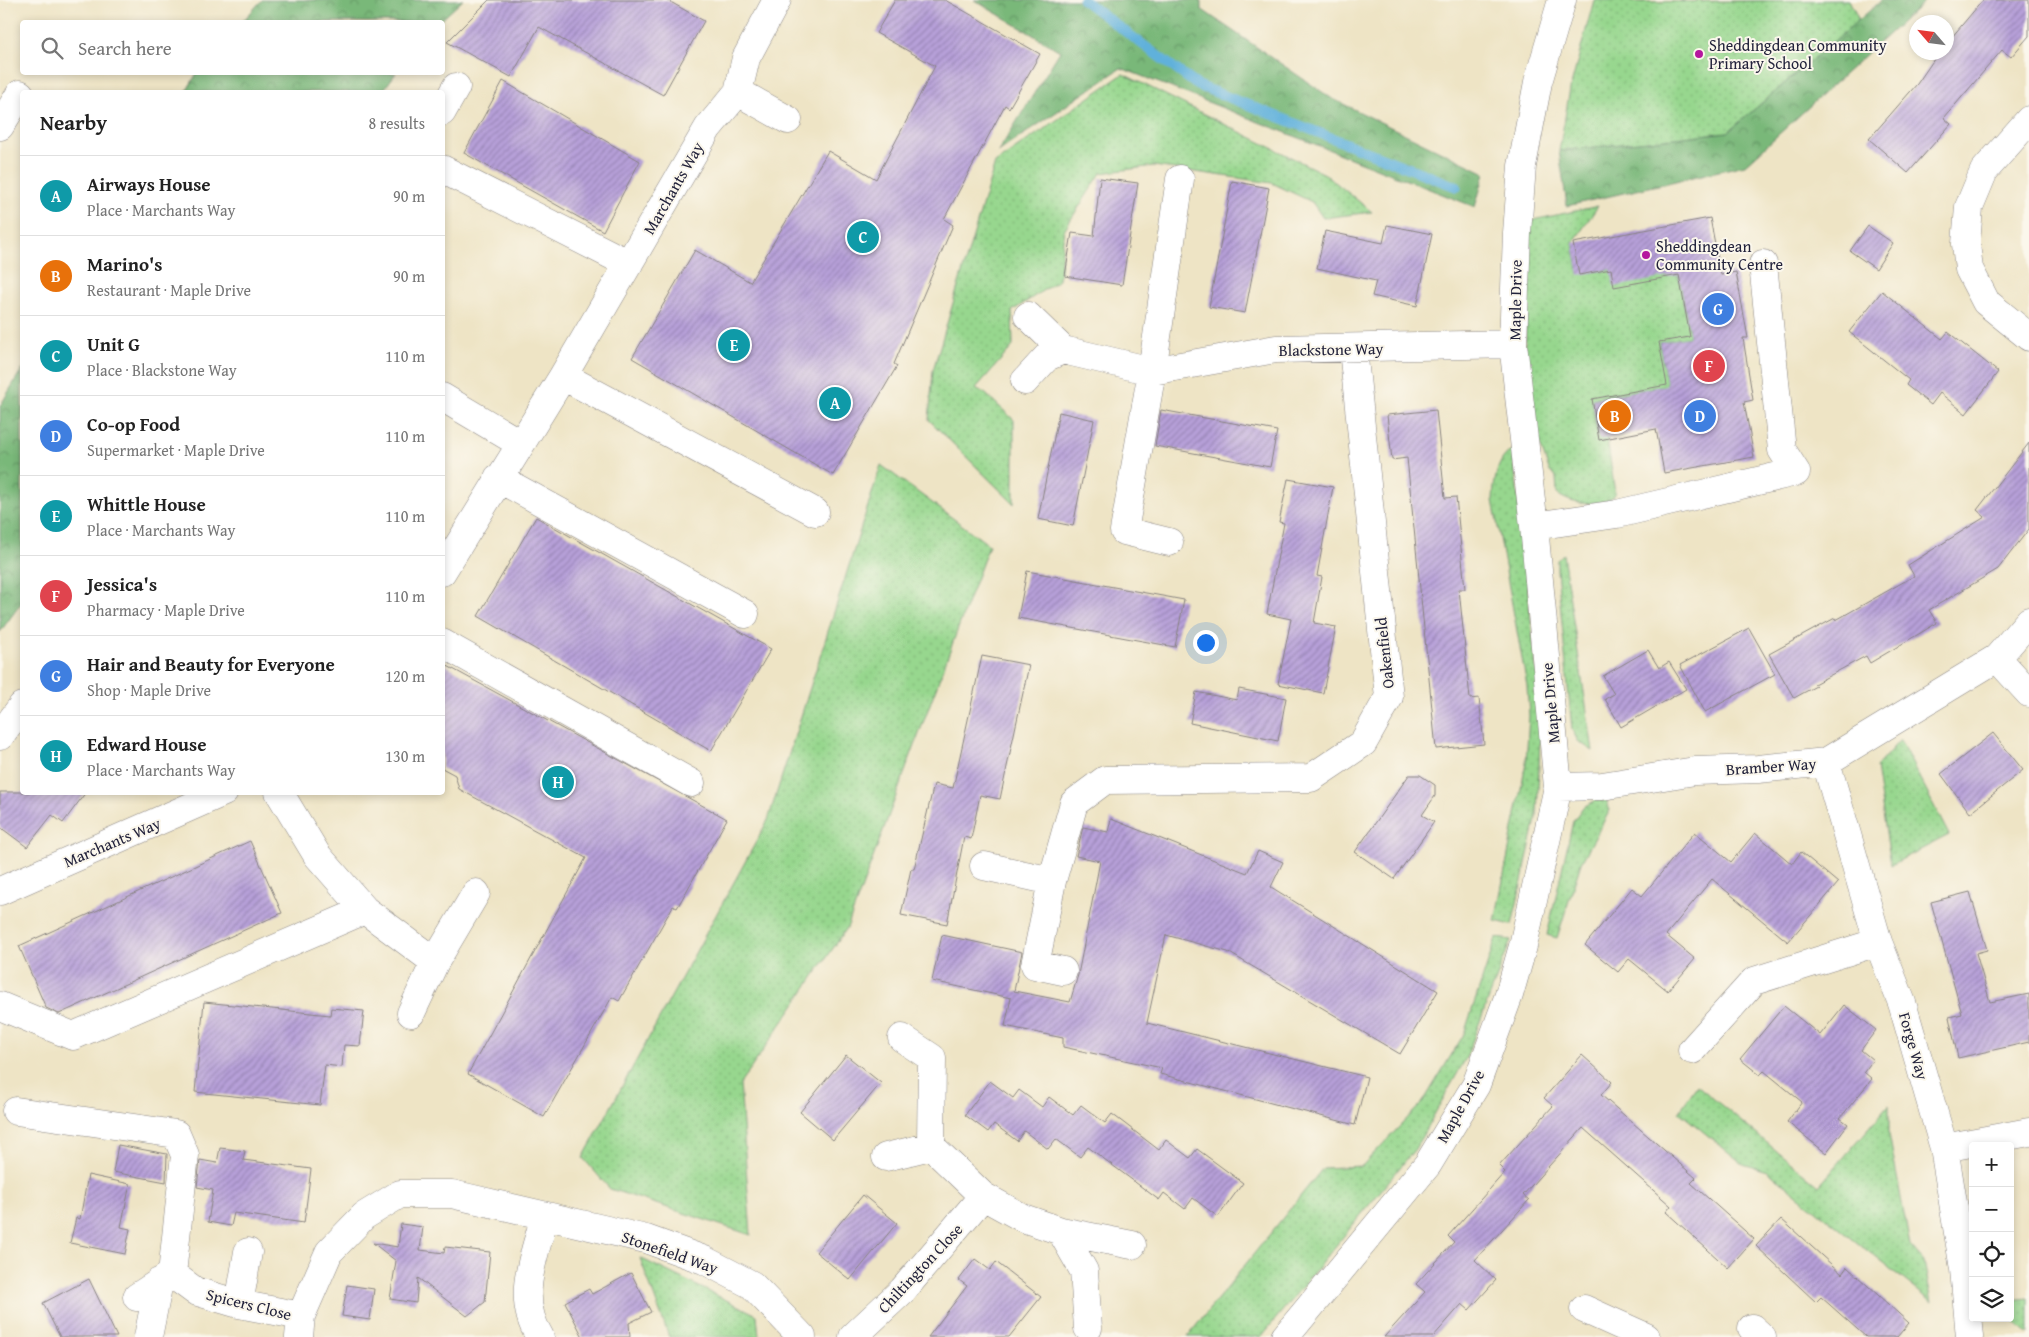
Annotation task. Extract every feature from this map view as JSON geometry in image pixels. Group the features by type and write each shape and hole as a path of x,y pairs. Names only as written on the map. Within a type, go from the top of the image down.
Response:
{"street":[{"name":"Marchants Way","path":"445,567 498,478 563,376 708,128 738,92 746,58 777,0"},
{"name":"Maple Drive","path":"1285,1337 1428,1164 1476,1086 1510,995 1523,946 1558,787 1534,526 1513,344 1516,233 1522,166 1538,82 1562,0"},
{"path":"445,107 456,87"},
{"path":"738,92 788,120"},
{"path":"0,126 20,94"},
{"path":"2029,120 1984,172 1970,207 1966,244 1969,269 1986,302 2029,337"},
{"path":"445,171 629,264"},
{"path":"1169,542 1124,531 1152,371 1180,179"},
{"path":"1534,526 1617,514 1796,472 1782,450 1763,264"},
{"path":"1024,381 1048,357 1063,350 1028,316"},
{"name":"Blackstone Way","path":"1063,350 1152,371 1276,349 1353,349 1513,344"},
{"name":"Oakenfield","path":"1062,972 1035,965 1052,882 1074,803 1105,780 1311,778 1363,743 1389,696 1353,349"},
{"path":"563,376 815,512"},
{"path":"445,399 521,444"},
{"path":"498,478 745,614"},
{"name":"Bramber Way","path":"1558,787 1602,786 1695,771 1758,769 1826,762 1997,658 2029,621"},
{"path":"445,645 691,783"},
{"path":"1997,658 2029,692"},
{"path":"0,736 20,709"},
{"name":"Forge Way","path":"1826,762 1878,942 1902,1004 1944,1148 1964,1269 1970,1337"},
{"name":"Marchants Way","path":"0,891 217,795"},
{"path":"280,795 317,855 365,910 434,962"},
{"path":"984,866 1052,882"},
{"path":"411,1013 434,962 476,893"},
{"path":"0,1006 73,1036 365,910"},
{"path":"1692,1050 1754,981 1878,942"},
{"path":"902,1038 932,1058 931,1146 983,1196 1023,1218 1061,1231 1132,1245"},
{"path":"16,1111 176,1134 184,1155 156,1284 148,1337"},
{"path":"1944,1148 2029,1132"},
{"path":"886,1157 931,1146"},
{"name":"Stonefield Way","path":"300,1327 329,1252 364,1216 400,1194 452,1194 646,1240 704,1260 752,1285 802,1337"},
{"name":"Chiltington Close","path":"853,1337 903,1290 983,1196"},
{"path":"540,1337 530,1322 526,1285 545,1216"},
{"path":"1061,1231 1084,1271 1088,1328"},
{"path":"239,1304 248,1252"},
{"name":"Spicers Close","path":"156,1284 195,1291 239,1304 300,1327"},
{"path":"1584,1309 1639,1335"}],"green space":[{"path":"262,0 463,0 441,20 244,20"},
{"path":"974,0 1201,0 1201,9 1331,98 1485,173 1475,207 1121,68 998,152 1060,51"},
{"name":"Sheddingdean Community Primary School","path":"1594,0 1630,0 1631,2 1849,0 1859,20 1728,132 1559,151 1570,89"},
{"path":"1882,0 1926,0 1745,165 1567,206 1559,151 1728,132"},
{"path":"1123,74 1325,174 1372,212 1323,218 1312,202 1272,183 1154,166 1101,173 1064,230 1059,280 1012,311 1013,346 976,388 986,394 1014,420 1014,504 929,420 933,370 995,163"},
{"path":"196,75 395,75 383,90 187,90"},
{"path":"1598,206 1573,243 1579,274 1611,269 1679,275 1690,337 1659,342 1667,385 1592,399 1599,439 1607,438 1615,493 1610,500 1583,503 1570,501 1557,494 1556,477 1550,472 1531,420 1525,354 1529,221"},
{"path":"20,372 20,605 0,632 0,406"},
{"path":"1513,450 1541,715 1537,815 1512,925 1495,921 1526,763 1529,716 1527,686 1493,500 1495,479 1499,465 1507,454"},
{"path":"881,465 989,545 847,928 740,1084 751,1235 610,1189 583,1158 768,820"},
{"path":"1563,554 1593,751 1578,741 1572,730 1557,570 1557,560"},
{"path":"1900,740 1949,835 1891,865 1876,767"},
{"path":"1597,800 1607,801 1610,810 1581,863 1557,938 1547,935 1573,821 1583,807"},
{"path":"1496,938 1511,940 1466,1058 1415,1149 1261,1337 1187,1337 1323,1168 1362,1166 1423,1102 1464,1034"},
{"path":"1697,1085 1819,1186 1889,1105 1889,1134 1910,1246 1924,1262 1932,1302 1767,1171 1743,1164 1679,1112"},
{"path":"640,1258 757,1315 759,1337 669,1337"},
{"path":"2029,1298 2029,1334 2014,1321 2014,1300"}],"building":[{"path":"489,0 667,0 704,21 663,95 539,27 511,77 447,42"},
{"path":"895,0 945,0 1040,54 1009,108 1005,105 944,219 953,225 894,364 897,366 833,475 632,358 695,250 750,282 828,151 876,179 935,66 876,33"},
{"path":"1983,0 2029,0 2029,36 2011,57 2002,50 1944,118 1951,124 1908,173 1869,139 1917,84 1934,60 1954,60 1954,34"},
{"path":"503,81 640,161 603,231 464,153"},
{"path":"1100,178 1138,183 1122,285 1065,276 1072,233 1094,236"},
{"path":"1232,181 1269,188 1245,313 1209,307"},
{"path":"1710,218 1721,275 1736,272 1748,338 1743,338 1753,400 1744,402 1754,457 1664,473 1656,429 1599,440 1592,399 1667,385 1659,342 1690,337 1679,275 1614,287 1611,269 1579,275 1573,243"},
{"path":"1387,225 1432,234 1417,306 1372,296 1376,281 1317,268 1325,231 1383,243"},
{"path":"1868,226 1893,243 1876,269 1850,251"},
{"path":"1882,291 1942,339 1948,332 1998,372 1966,414 1940,393 1931,405 1906,385 1909,380 1849,332"},
{"path":"1161,410 1277,431 1270,467 1155,446"},
{"path":"1436,410 1445,498 1456,497 1465,589 1459,589 1470,699 1479,698 1484,744 1436,749 1407,458 1392,460 1387,415"},
{"path":"1059,412 1094,420 1073,526 1038,519"},
{"path":"2029,443 2029,529 1998,569 1929,610 1937,623 1870,663 1866,656 1814,684 1816,686 1794,698 1769,654 1835,618 1836,620 1914,576 1908,565 1985,517 1977,510"},
{"path":"1288,479 1333,487 1317,576 1322,577 1314,623 1336,627 1323,693 1278,684 1291,619 1267,614 1284,523 1279,522"},
{"path":"536,517 771,649 711,751 478,616"},
{"path":"1027,571 1184,600 1175,647 1018,618"},
{"path":"1749,628 1775,674 1705,712 1680,665"},
{"path":"1648,650 1659,668 1669,662 1686,689 1621,727 1605,699 1614,694 1603,676"},
{"path":"982,656 1029,665 1000,799 980,795 971,839 964,837 947,924 901,915 911,869 914,869 934,784 953,788"},
{"path":"445,665 727,819 677,908 673,906 619,1001 612,997 544,1117 468,1074 586,858 459,789 455,775 445,770"},
{"path":"1239,689 1286,698 1278,741 1190,723 1196,692 1237,700"},
{"path":"1993,733 2023,770 1970,813 1941,774"},
{"path":"1409,775 1420,775 1435,785 1435,796 1422,815 1434,822 1394,879 1355,852"},
{"path":"0,792 20,792 20,795 84,795 63,823 52,815 27,847 0,827"},
{"path":"1111,819 1247,873 1258,851 1283,862 1271,887 1438,991 1400,1054 1228,952 1166,935 1147,1023 1367,1077 1355,1125 1160,1074 1162,1068 1063,1047 1063,1038 1005,1026 1011,998 932,981 942,935 1022,952 1014,991 1070,1002 1078,975 1100,861 1076,856 1083,827 1108,832"},
{"path":"1695,832 1731,862 1755,833 1792,864 1801,852 1838,883 1788,942 1712,879 1666,935 1695,959 1668,991 1629,959 1618,972 1585,945 1632,888 1642,896"},
{"path":"250,841 282,913 59,1014 46,1008 19,946"},
{"path":"1970,892 1987,950 1976,953 1990,1002 2029,994 2029,1042 1958,1058 1949,1017 1962,1014 1931,902"},
{"path":"204,1002 330,1015 331,1008 364,1011 360,1046 344,1045 342,1067 325,1065 320,1105 195,1092"},
{"path":"1844,1005 1876,1030 1861,1050 1873,1060 1864,1072 1872,1079 1840,1118 1848,1124 1826,1153 1787,1122 1802,1102 1764,1071 1760,1075 1740,1059 1784,1006 1820,1035"},
{"path":"846,1055 881,1083 833,1140 800,1112"},
{"path":"1582,1055 1612,1082 1601,1095 1696,1178 1691,1183 1754,1239 1728,1268 1666,1212 1671,1206 1583,1128 1523,1195 1529,1200 1475,1260 1496,1280 1469,1310 1462,1304 1433,1337 1384,1337 1425,1292 1416,1284 1454,1242 1448,1236 1505,1172 1499,1166 1553,1106 1544,1098"},
{"path":"990,1081 1013,1098 1019,1090 1042,1107 1049,1097 1073,1115 1081,1105 1105,1123 1112,1114 1159,1150 1166,1140 1190,1158 1197,1149 1243,1183 1218,1217 1193,1198 1185,1209 1164,1193 1159,1200 1088,1147 1080,1157 1056,1139 1048,1149 1024,1131 1017,1141 994,1124 988,1132 965,1115"},
{"path":"118,1145 167,1154 166,1182 113,1172"},
{"path":"220,1148 245,1151 243,1160 311,1169 304,1223 234,1213 231,1226 208,1222 213,1190 197,1187 200,1160 217,1163"},
{"path":"88,1175 130,1184 121,1227 130,1229 125,1254 70,1243 76,1218 80,1219"},
{"path":"863,1195 897,1223 850,1280 816,1252"},
{"path":"1781,1219 1842,1274 1847,1267 1909,1323 1897,1337 1866,1337 1821,1297 1816,1302 1756,1246"},
{"path":"401,1224 423,1227 420,1250 444,1253 445,1247 490,1252 485,1302 467,1316 418,1278 416,1303 390,1299 396,1261 373,1243 398,1247"},
{"path":"975,1259 990,1270 996,1262 1041,1297 1009,1337 928,1337 967,1286 959,1280"},
{"path":"631,1273 651,1312 629,1323 630,1337 583,1337 565,1302 589,1289 592,1294"},
{"path":"89,1279 117,1337 60,1337 43,1303"},
{"path":"347,1285 374,1289 370,1320 342,1316"}],"waterway":[{"path":"1083,0 1197,85 1457,187"}],"place":[{"name":"Sheddingdean Community Primary School","path":"1699,54"},
{"name":"Unit G","path":"863,237"},
{"name":"Sheddingdean Community Centre","path":"1646,255"},
{"name":"Hair and Beauty for Everyone","path":"1718,309"},
{"name":"Whittle House","path":"734,345"},
{"name":"Jessica's","path":"1709,366"},
{"name":"Airways House","path":"835,403"},
{"name":"Marino's","path":"1615,416"},
{"name":"Co-op Food","path":"1700,416"},
{"name":"Edward House","path":"558,782"}]}
